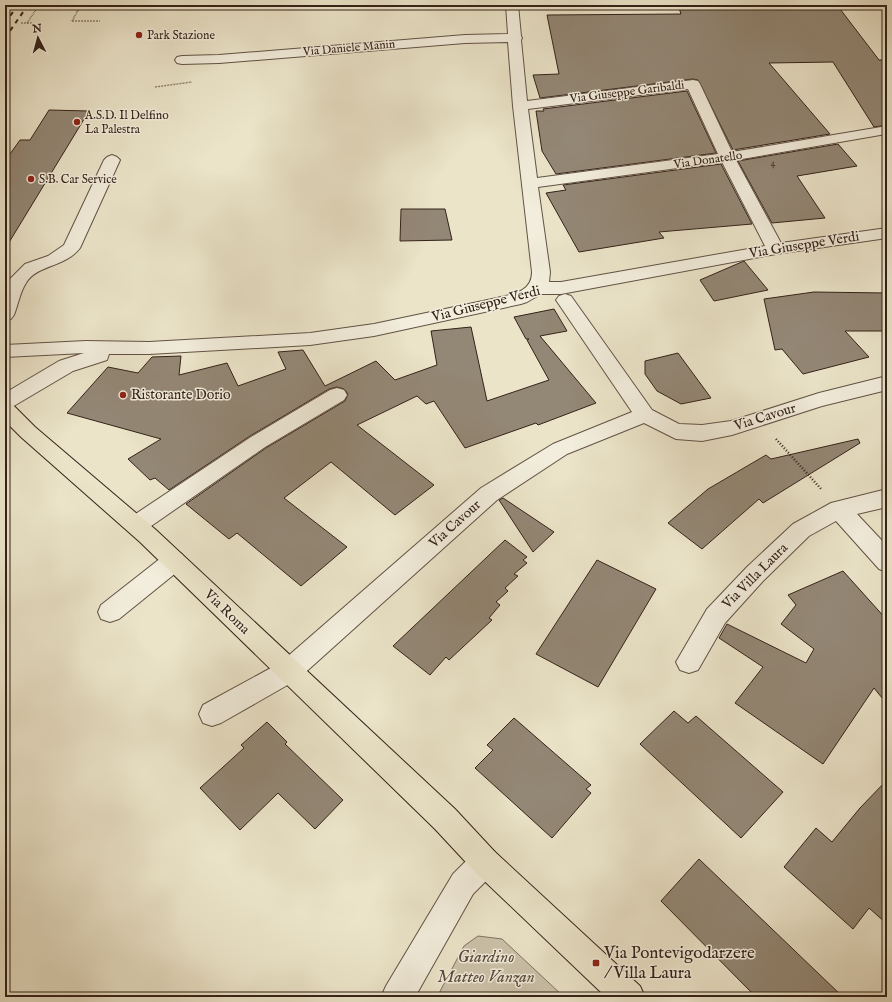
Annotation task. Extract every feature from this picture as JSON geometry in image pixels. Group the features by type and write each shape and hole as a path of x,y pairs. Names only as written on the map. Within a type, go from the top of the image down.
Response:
{"main road":[{"name":"Via Roma","path":"5,409 28,432 136,525 445,819 485,862 628,997"}],"street":[{"path":"512,5 516,38 520,106 541,272 541,280 537,288"},
{"name":"Via Daniele Manin","path":"182,60 219,59 465,38 516,38"},
{"name":"Via Giuseppe Garibaldi","path":"520,106 693,84 728,157 776,249"},
{"name":"Via Donatello","path":"529,184 728,157 886,130"},
{"path":"5,314 18,280 31,268 54,260 71,248 112,160"},
{"name":"Via Giuseppe Verdi","path":"5,351 86,348 131,349 310,339 367,331 521,298 537,288 561,288 776,249 887,233"},
{"name":"Via Cavour","path":"565,300 644,415 676,431 702,433 732,428 819,400 887,383"},
{"name":"Via Giuseppe Verdi","path":"5,402 66,366 84,359 131,349"},
{"path":"136,525 258,442 337,395"},
{"name":"Via Cavour","path":"212,714 289,671 489,494 560,450 644,415"},
{"name":"Via Villa Laura","path":"689,662 716,616 755,574 801,530 839,509 887,498"},
{"path":"839,509 887,562"},
{"path":"110,612 174,561"},
{"path":"397,997 463,884 485,862"}],"path":[{"path":"81,5 72,21 100,21"},
{"path":"33,6 44,6"},
{"path":"27,23 38,7"},
{"path":"5,8 80,8"},
{"path":"21,23 32,23"},
{"path":"758,419 839,509"}],"green space":[{"name":"Giardino Matteo Vanzan","path":"478,936 502,939 564,997 437,997 464,946"}],"building":[{"path":"678,5 837,5 879,60 887,60 887,125 874,127 833,62 769,63 830,134 733,150 698,80 693,79 540,98 533,75 559,74 547,15 681,14"},
{"path":"687,91 716,153 556,174 542,151 536,111"},
{"path":"49,110 89,111 5,249 5,161 20,140 30,140"},
{"path":"838,144 857,166 797,176 825,218 772,223 738,161"},
{"path":"721,164 752,224 659,232 664,238 579,252 546,193 566,190 563,185"},
{"path":"401,209 445,209 452,240 400,241"},
{"path":"744,261 768,290 714,301 700,280"},
{"path":"814,292 887,293 887,331 845,331 869,357 803,374 782,349 775,350 764,299"},
{"path":"554,309 567,331 540,336 596,403 538,425 536,423 465,448 434,401 426,404 417,396 357,425 434,485 395,515 331,462 284,498 347,547 301,586 237,533 229,539 186,504 266,448 345,401 348,394 344,389 337,387 329,389 250,436 169,490 155,478 150,480 128,459 161,439 67,413 108,367 138,373 152,357 181,356 179,375 227,363 238,386 286,369 278,352 303,350 325,386 376,361 395,380 437,365 431,331 471,327 487,401 549,380 527,340 529,339 526,339 514,317"},
{"path":"678,353 711,398 681,404 657,391 645,374 645,361"},
{"path":"858,439 860,443 763,503 759,499 702,549 668,523 708,489 766,455 771,459"},
{"path":"503,498 554,532 533,552 499,500"},
{"path":"505,540 527,557 523,560 527,563 514,574 518,576 505,588 508,591 496,602 500,605 489,618 492,620 449,660 446,657 430,675 393,646"},
{"path":"597,560 656,589 598,687 536,654"},
{"path":"843,571 887,620 887,704 874,688 823,764 735,703 763,667 719,638 727,624 806,663 814,649 781,624 796,605 788,595"},
{"path":"674,711 688,723 696,716 783,792 741,838 640,744"},
{"path":"514,718 591,785 586,789 591,793 552,838 475,768 493,750 487,745"},
{"path":"267,722 287,742 285,744 343,800 315,829 278,793 240,830 200,788 244,748 241,745"},
{"path":"887,780 887,924 869,908 853,929 784,867 816,828 832,842 860,808"},
{"path":"699,859 843,997 756,997 661,901"}],"railway":[{"path":"5,23 18,5"},
{"path":"5,38 28,5"}],"place":[{"name":"Park Stazione","path":"139,35"},
{"name":"A.S.D. Il Delfino La Palestra","path":"77,122"},
{"name":"S.B. Car Service","path":"31,179"},
{"name":"Ristorante Dorio","path":"123,395"},
{"name":"Via Pontevigodarzere / Villa Laura","path":"596,963"}]}
